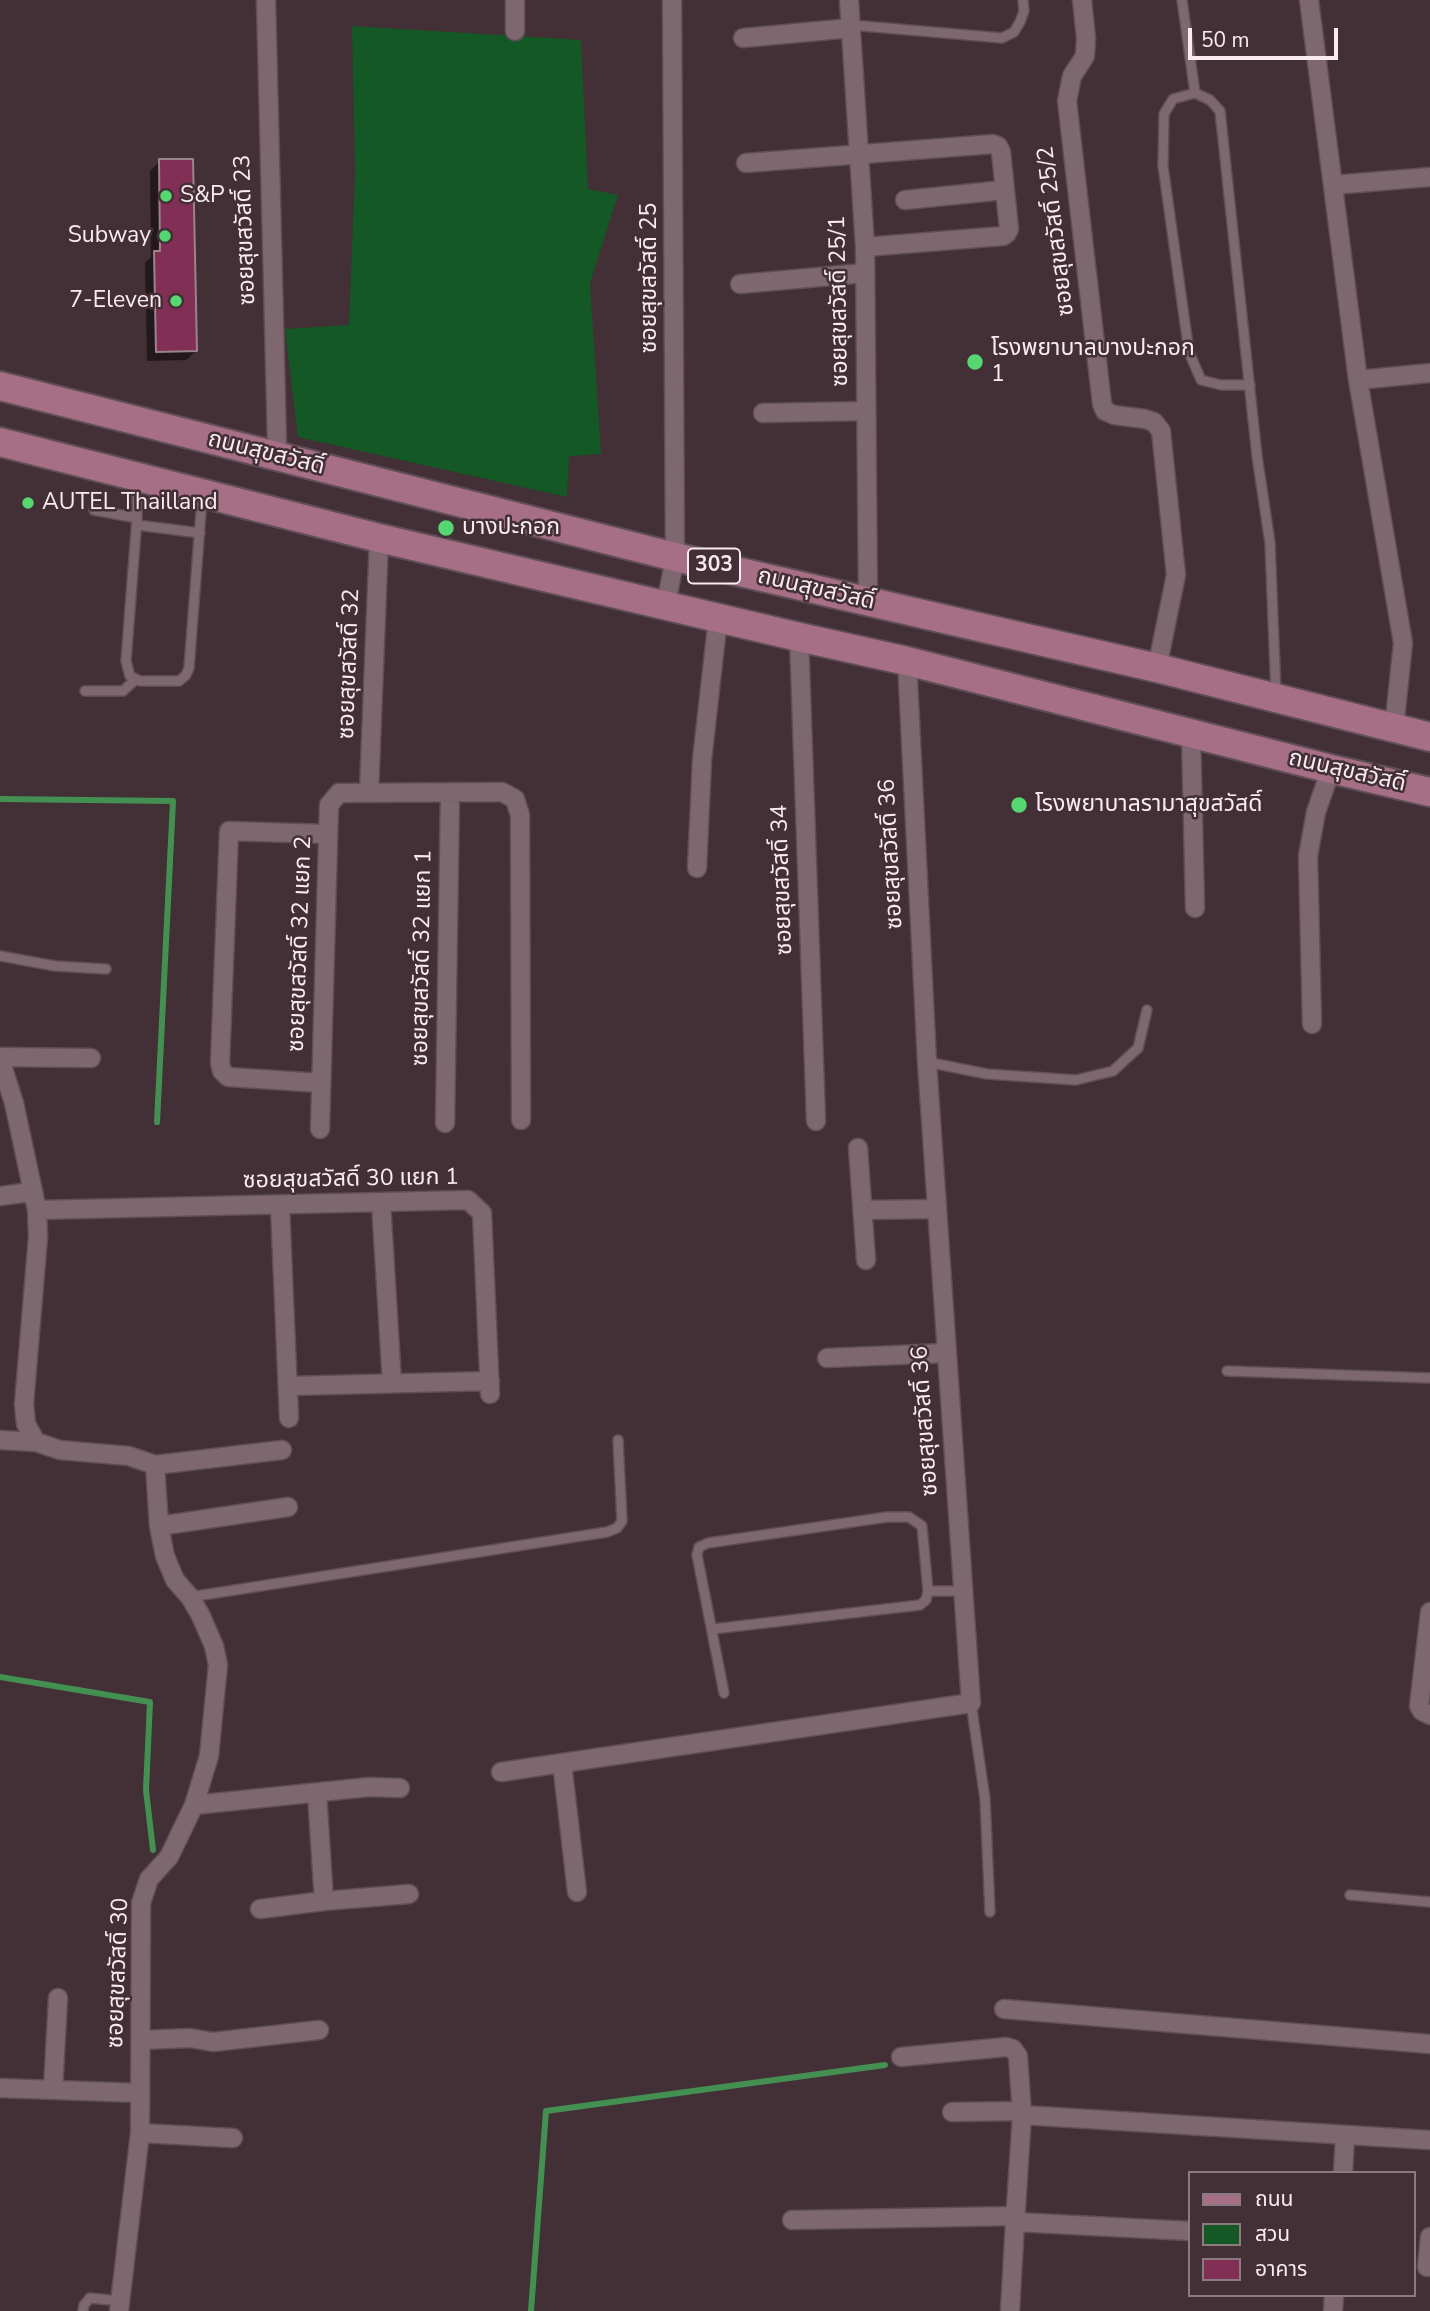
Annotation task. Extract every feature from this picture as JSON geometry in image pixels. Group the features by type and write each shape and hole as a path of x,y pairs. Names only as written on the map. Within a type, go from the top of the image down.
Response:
{"main road":[{"name":"ถนนสุขสวัสดิ์","path":"0,386 675,557 1157,668 1430,737"},
{"name":"ถนนสุขสวัสดิ์","path":"0,442 379,538 907,661 1430,792"}],"street":[{"name":"ซอยสุขสวัสดิ์ 23","path":"266,0 276,430 279,458"},
{"path":"514,31 515,0"},
{"name":"ซอยสุขสวัสดิ์ 25","path":"666,605 675,557 672,0"},
{"name":"ซอยสุขสวัสดิ์ 25/1","path":"849,0 865,247 868,603"},
{"name":"ซอยสุขสวัสดิ์ 25/2","path":"1082,0 1085,56 1072,76 1067,101 1102,404 1105,411 1154,422 1160,430 1176,575 1157,668"},
{"path":"1308,0 1358,380 1403,643 1394,728"},
{"path":"743,38 851,27"},
{"path":"746,163 993,144 998,146 1001,152 1009,229 1003,236 865,247"},
{"path":"1333,185 1430,177"},
{"path":"905,200 1004,190"},
{"path":"740,284 865,273"},
{"path":"1358,380 1430,373"},
{"path":"763,413 866,411"},
{"name":"ซอยสุขสวัสดิ์ 32","path":"369,792 379,538"},
{"path":"697,868 702,760 719,618"},
{"name":"ซอยสุขสวัสดิ์ 34","path":"799,637 816,1121"},
{"name":"ซอยสุขสวัสดิ์ 36","path":"907,661 936,1209 971,1703"},
{"path":"1191,734 1195,908"},
{"path":"1312,1024 1308,856 1316,812 1331,769"},
{"name":"ซอยสุขสวัสดิ์ 32 แยก 2","path":"320,1129 329,805 339,793 502,792 515,799 520,815 521,1119"},
{"name":"ซอยสุขสวัสดิ์ 32 แยก 1","path":"444,1123 450,794"},
{"path":"321,1083 228,1077 222,1071 229,831 328,834"},
{"path":"36,1442 26,1424 24,1404 38,1237 37,1210 7,1103 0,1058 90,1058"},
{"path":"858,1148 866,1261"},
{"path":"0,1196 31,1192"},
{"name":"ซอยสุขสวัสดิ์ 30 แยก 1","path":"37,1210 468,1200 482,1213 490,1387 392,1383"},
{"path":"288,1386 392,1383 381,1202"},
{"path":"280,1206 289,1418"},
{"path":"863,1210 936,1209"},
{"path":"827,1358 946,1353"},
{"path":"0,1440 36,1442 60,1450 129,1456 155,1465 282,1450"},
{"name":"ซอยสุขสวัสดิ์ 30","path":"119,2306 140,2133 141,1903 149,1880 169,1857 194,1805 209,1756 218,1665 214,1646 190,1597 175,1580 165,1556 159,1526 155,1465"},
{"path":"159,1526 289,1507"},
{"path":"1430,1612 1419,1706 1430,1715"},
{"path":"501,1772 971,1703"},
{"path":"562,1763 577,1892"},
{"path":"194,1805 369,1787 400,1788"},
{"path":"317,1793 324,1900"},
{"path":"260,1909 324,1900 409,1894"},
{"path":"53,2090 58,1998"},
{"path":"1004,2009 1430,2045"},
{"path":"141,2040 190,2038 213,2042 319,2030"},
{"path":"901,2057 1006,2047 1013,2049 1018,2056 1022,2113 1010,2311"},
{"path":"0,2088 140,2093"},
{"path":"953,2112 1022,2113 1430,2140"},
{"path":"140,2133 233,2138"},
{"path":"1343,2171 1345,2136"},
{"path":"792,2220 1015,2219 1188,2231"},
{"path":"1424,2267 1430,2237"}],"lane":[{"path":"851,27 1002,38 1014,32 1020,22 1024,10 1023,0"},
{"path":"1182,0 1195,93"},
{"path":"1250,385 1221,385 1201,380 1189,352 1163,166 1164,114 1173,99 1195,93 1210,100 1220,111 1269,544 1276,699"},
{"path":"137,475 137,521 126,661 130,676 140,681 179,681 189,668 203,493"},
{"path":"94,510 200,533"},
{"path":"85,691 123,691 136,679"},
{"path":"0,956 55,966 106,969"},
{"path":"927,1062 987,1074 1076,1080 1113,1071 1138,1048 1147,1010"},
{"path":"1227,1371 1430,1378"},
{"path":"190,1597 607,1532 617,1528 622,1521 618,1440"},
{"path":"713,1629 920,1605 926,1600 928,1591 922,1526 909,1517 887,1517 708,1543 699,1547 697,1555 724,1693"},
{"path":"928,1591 962,1591"},
{"path":"971,1703 985,1799 990,1912"},
{"path":"1350,1895 1430,1902"},
{"path":"83,2311 90,2298 119,2306"}],"green space":[{"path":"352,26 581,40 588,189 618,195 590,283 601,454 569,456 567,497 298,437 285,329 349,325 355,173"}],"building":[{"path":"159,159 193,159 197,351 156,352 154,251 160,251"}],"waterway":[{"path":"0,799 173,801 157,1122"},
{"path":"0,1677 150,1702 146,1790 153,1850"},
{"path":"531,2311 546,2111 885,2065"}],"place":[{"name":"S&P","path":"166,196"},
{"name":"Subway","path":"165,236"},
{"name":"7-Eleven","path":"176,301"},
{"name":"โรงพยาบาลบางปะกอก 1","path":"975,362"},
{"name":"AUTEL Thailland","path":"28,503"},
{"name":"บางปะกอก","path":"446,528"},
{"name":"โรงพยาบาลรามาสุขสวัสดิ์","path":"1019,805"}]}
